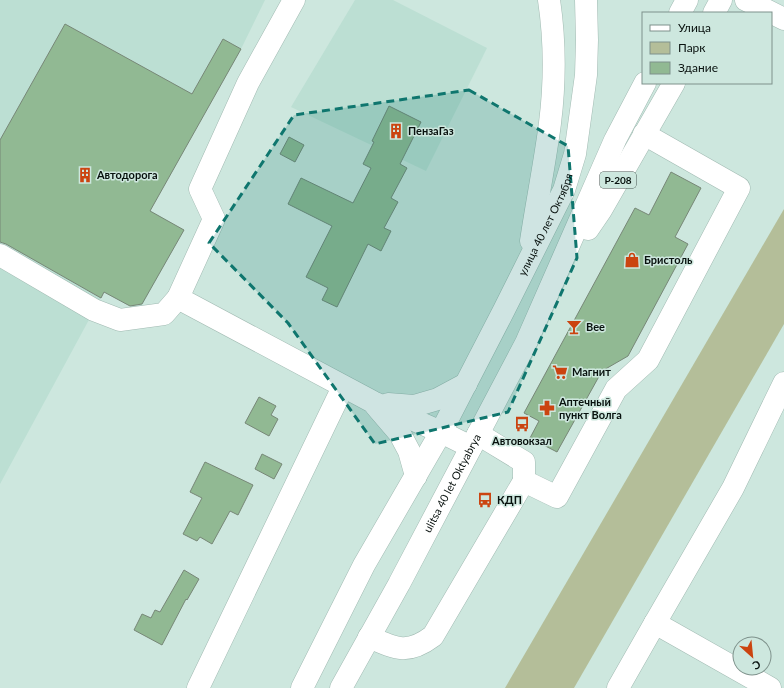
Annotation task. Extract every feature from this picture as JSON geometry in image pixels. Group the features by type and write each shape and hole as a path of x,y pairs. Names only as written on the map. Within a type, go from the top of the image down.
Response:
{"main road":[{"path":"0,255 94,310 120,320 164,314 178,298 214,219 200,189 248,83 294,0"},
{"path":"527,263 551,115 554,80 552,18 549,0"},
{"name":"улица 40 лет Октября","path":"302,688 364,565 441,432 564,190 575,154 586,75 586,0"},
{"path":"681,12 687,0"},
{"path":"715,12 721,0"},
{"path":"746,0 769,12"},
{"path":"772,14 784,20"},
{"path":"556,274 616,140 644,84"},
{"name":"Р-208","path":"556,274 600,210 673,84"},
{"path":"524,481 557,497 616,389 648,360 739,188 644,134"},
{"name":"ulitsa 40 let Oktyabrya","path":"341,688 399,584 526,343 556,274"},
{"path":"178,298 373,402 441,432 474,440 524,462 524,481 433,636 424,643 415,647 402,649 370,637"},
{"path":"373,402 401,406 414,406 438,399 466,384"},
{"path":"618,688 733,488 784,384"},
{"path":"198,688 343,387"},
{"path":"373,402 400,434 409,451 416,476"},
{"path":"655,623 770,688"}],"highlighted area":[{"path":"469,90 568,146 577,258 508,412 375,444 288,323 209,243 294,115"}],"shaded area":[{"path":"0,0 265,0 241,49 150,210 184,230 139,311 104,292 0,484"},
{"path":"355,0 393,0 487,48 426,171 291,107"}],"green space":[{"path":"784,209 784,324 574,688 505,688"}],"building":[{"name":"Автодорога","path":"65,24 192,94 223,39 241,49 150,211 184,230 142,304 130,306 104,292 101,298 0,242 0,140"},
{"path":"389,106 421,122 400,164 407,168 391,198 398,202 384,228 391,231 381,251 368,244 337,307 322,300 328,288 306,277 332,226 288,204 301,178 353,203 371,168 363,164"},
{"path":"289,137 304,145 295,162 280,154"},
{"path":"671,172 701,188 675,237 688,244 628,356 602,371 557,452 530,438 539,421 524,413 635,208 649,215"},
{"path":"259,397 276,406 271,415 278,419 269,436 245,423"},
{"path":"262,454 282,464 274,479 255,469"},
{"path":"205,462 253,485 238,515 230,511 212,544 200,537 197,541 183,534 202,498 190,492"},
{"path":"184,570 199,579 187,600 186,599 162,645 134,630 142,614 151,618 155,610 160,612"}],"place":[{"name":"ПензаГаз","path":"396,131"},
{"name":"Автодорога","path":"85,175"},
{"name":"Бристоль","path":"632,260"},
{"name":"Bee","path":"574,327"},
{"name":"Магнит","path":"560,372"},
{"name":"Аптечный пункт Волга","path":"547,408"},
{"name":"Автовокзал","path":"522,424"},
{"name":"КДП","path":"485,500"}]}
